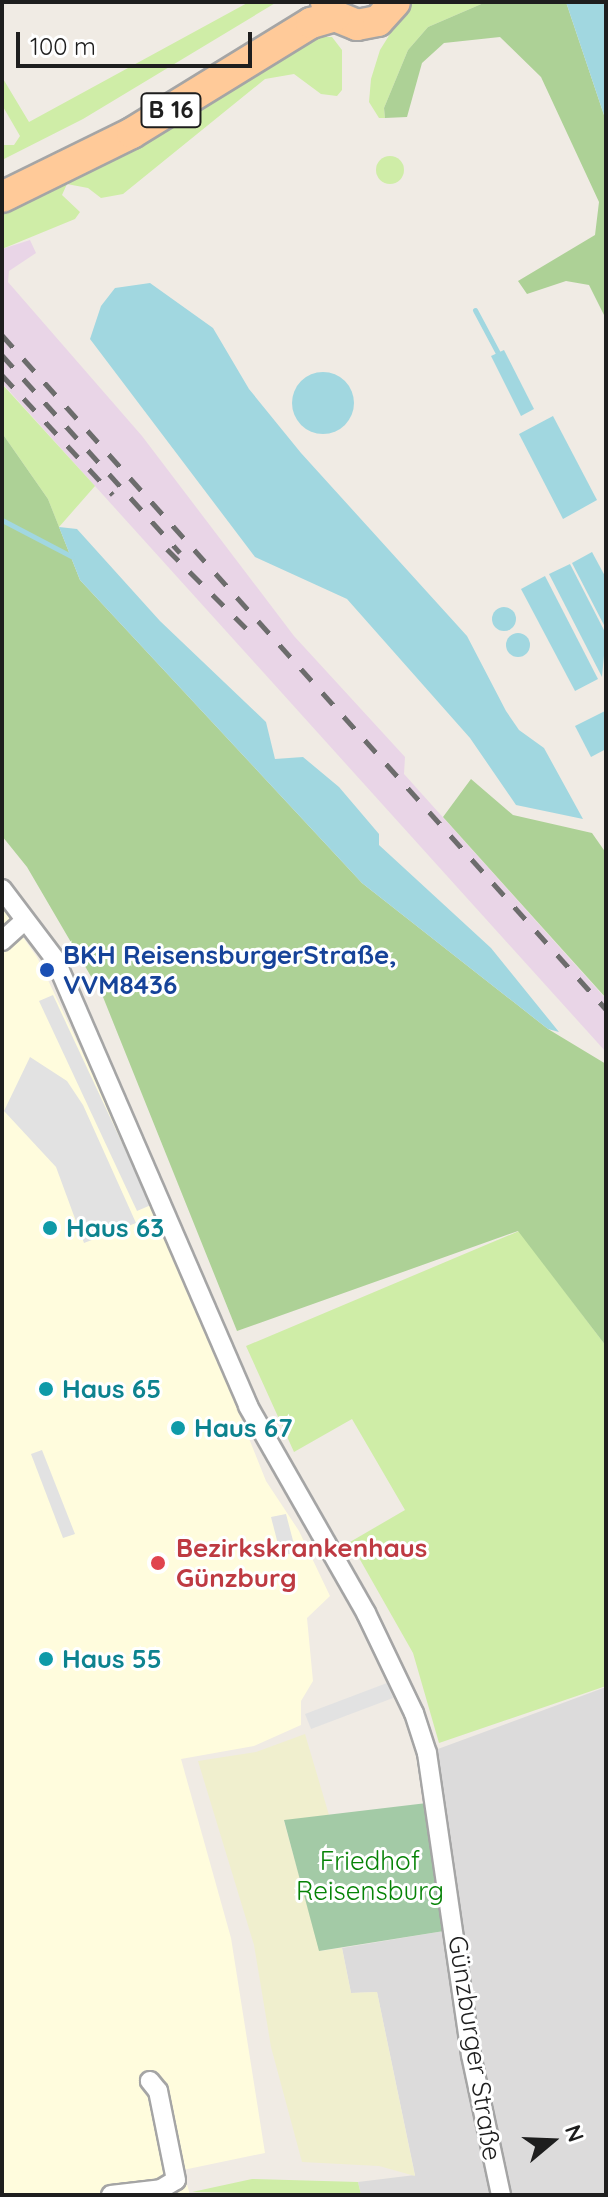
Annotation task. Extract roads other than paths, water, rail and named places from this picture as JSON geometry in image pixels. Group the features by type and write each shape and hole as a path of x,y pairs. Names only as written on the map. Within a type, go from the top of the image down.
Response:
{"main road":[{"name":"B 16","path":"2,183 105,132 224,60 307,2"},
{"path":"330,9 368,24 386,15 395,2"},
{"name":"B 16","path":"2,197 132,133 330,9"},
{"name":"B 16","path":"224,60 285,40"}],"street":[{"name":"Günzburger Straße","path":"2,889 60,970 248,1406 366,1613 414,1713 427,1753 471,2055 497,2194"},
{"path":"2,941 24,921"},
{"path":"111,2195 161,2189 176,2180 158,2091 150,2081"}],"water":[{"path":"566,2 606,2 606,121"},
{"path":"150,283 213,328 249,389 301,453 467,636 506,711 519,730 544,748 583,819 516,805 470,738 347,599 255,557 90,339 101,306 115,288"},
{"path":"504,350 534,409 521,416 491,356"},
{"path":"323,372 335,374 345,381 352,391 352,415 345,425 335,432 323,434 311,432 301,425 294,415 292,403 294,391 301,381 311,374"},
{"path":"553,416 597,500 563,519 519,434"},
{"path":"59,527 77,529 160,621 266,722 275,759 303,757 339,787 379,834 379,845 491,948 559,1032 548,1029 362,883 80,580"},
{"path":"592,552 606,578 606,629 572,563"},
{"path":"570,564 606,634 602,677 549,574"},
{"path":"545,576 598,679 575,691 521,589"},
{"path":"504,607 512,611 516,619 512,627 504,631 496,627 492,619 496,611"},
{"path":"518,633 526,637 530,645 526,653 518,657 510,653 506,645 510,637"},
{"path":"605,711 606,749 591,757 575,726"}],"waterway":[{"path":"475,310 498,353"},
{"path":"2,520 71,556"}],"railway":[{"path":"2,335 606,1009"},
{"path":"2,355 180,553"},
{"path":"2,375 113,495"},
{"path":"167,549 251,633"}],"place":[{"name":"BKH ReisensburgerStraße, VVM8436","path":"47,970"},
{"name":"Haus 63","path":"50,1228"},
{"name":"Haus 65","path":"46,1389"},
{"name":"Haus 67","path":"178,1428"},
{"name":"Bezirkskrankenhaus Günzburg","path":"158,1563"},
{"name":"Haus 55","path":"46,1659"}],"park label":[{"name":"Friedhof Reisensburg","path":"370,1876"}]}
